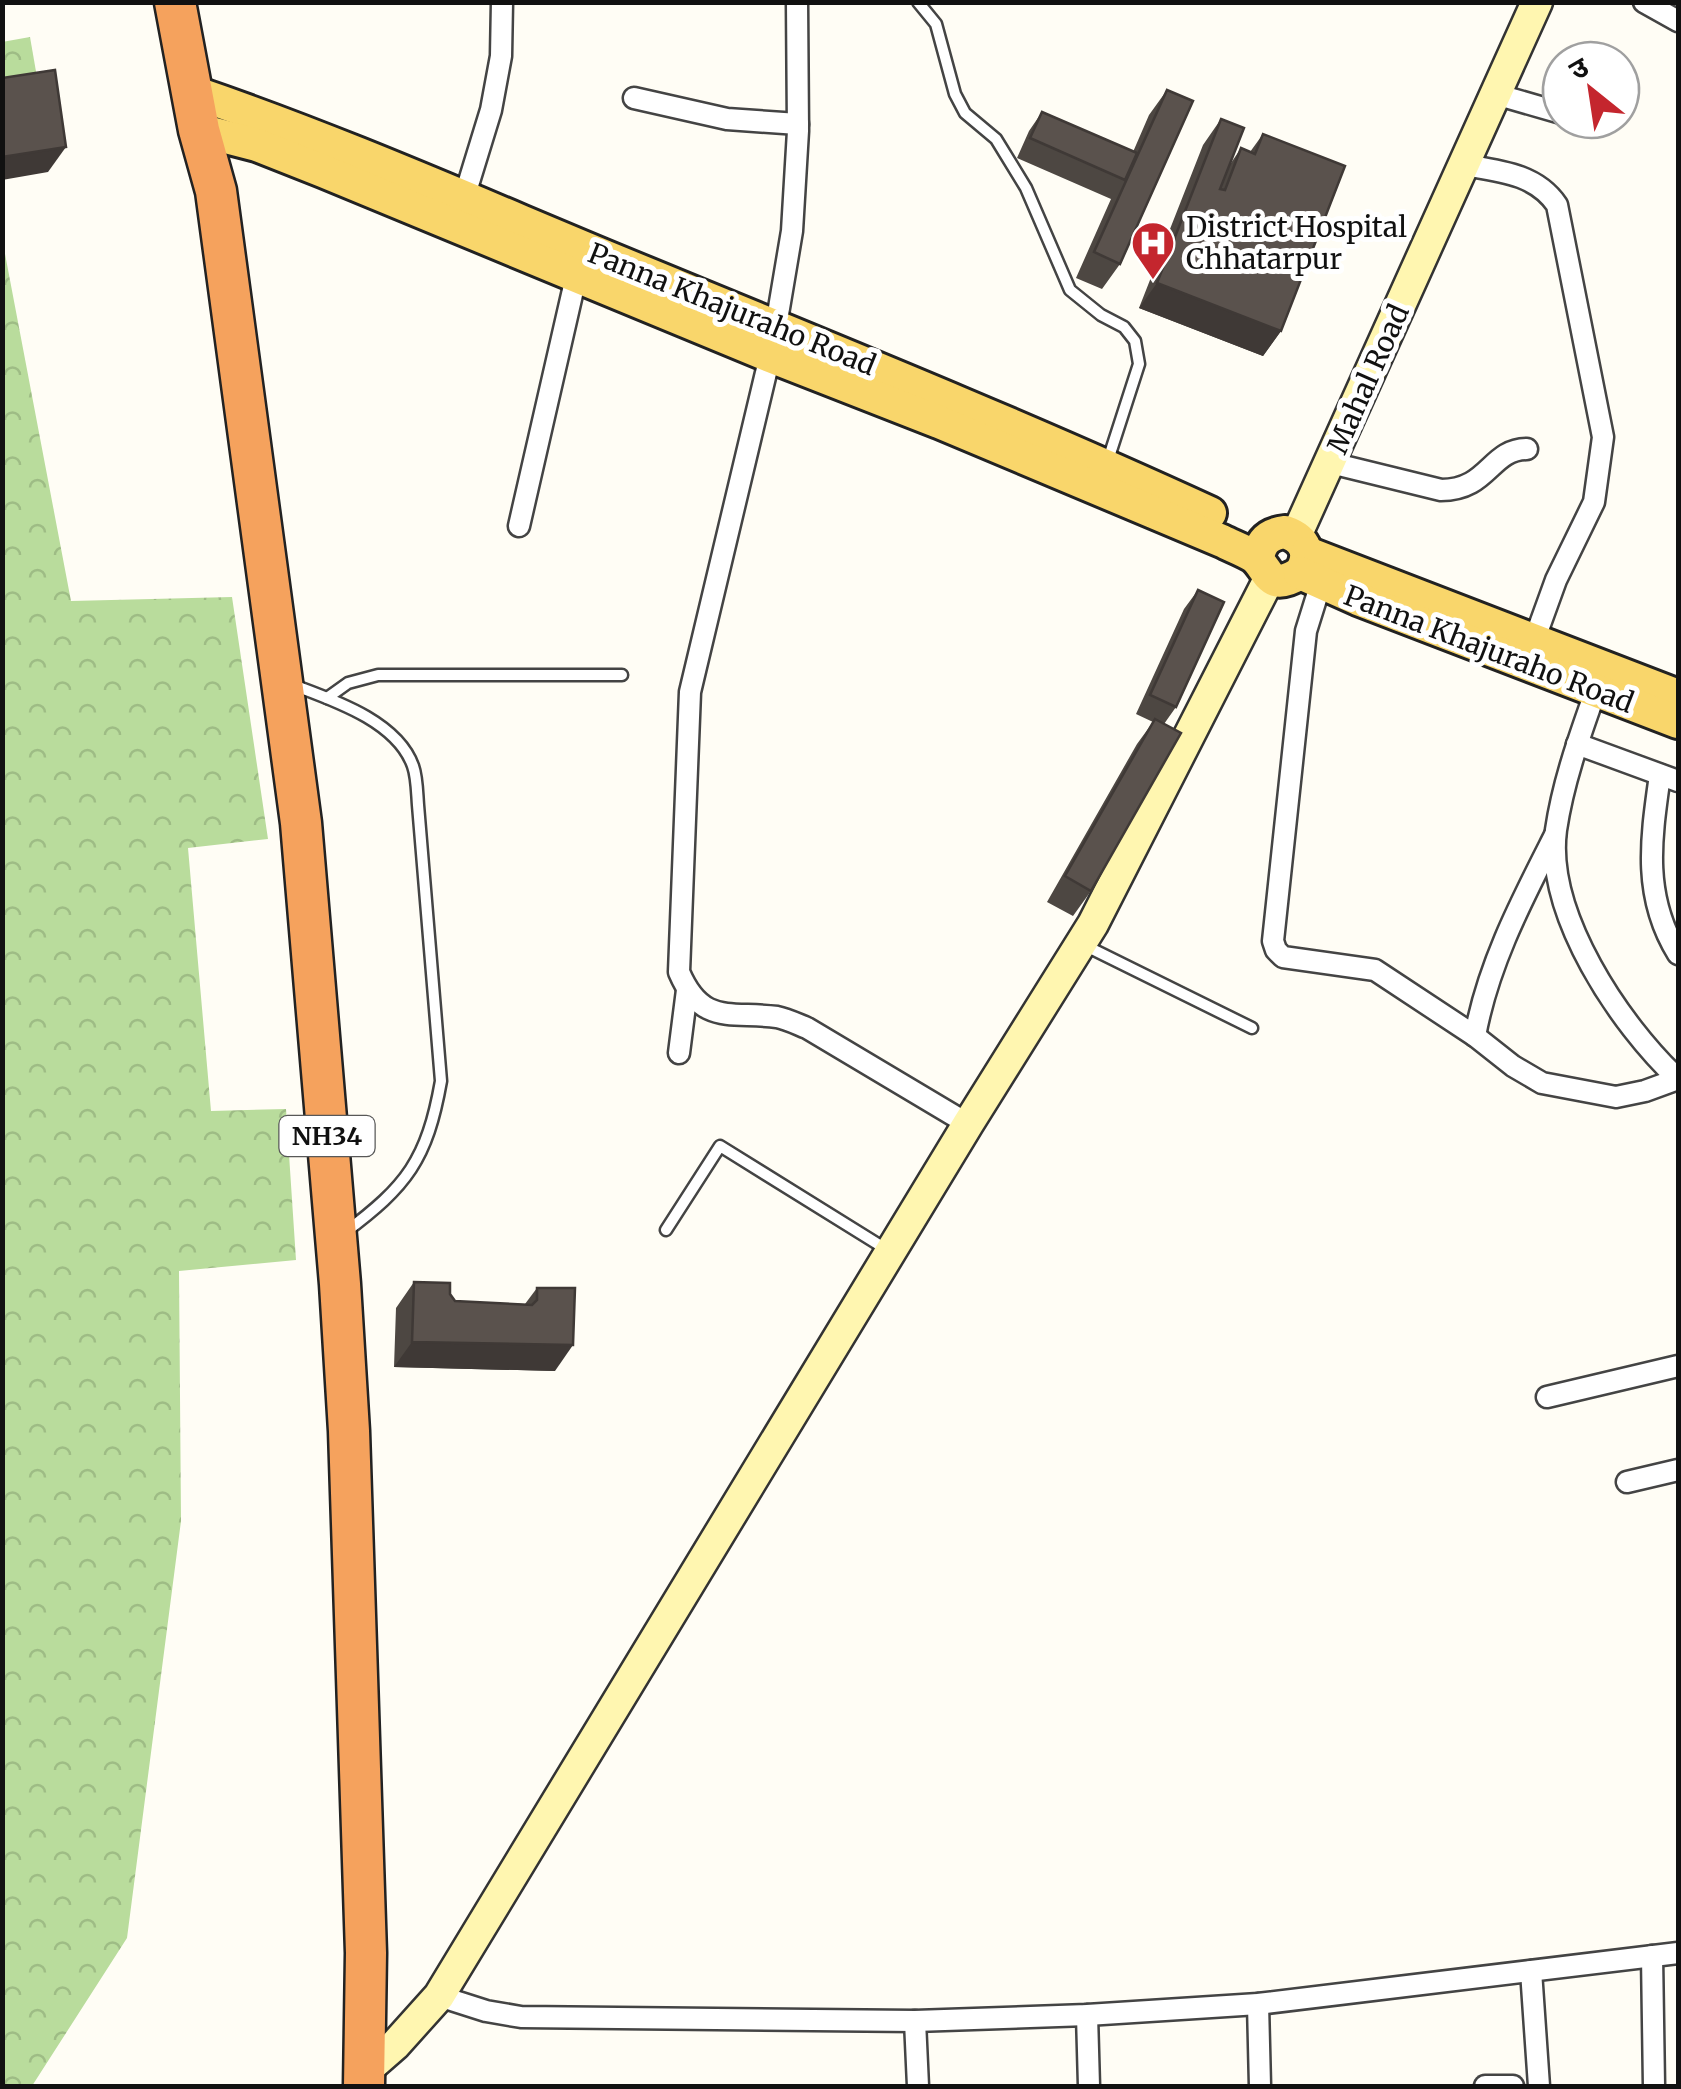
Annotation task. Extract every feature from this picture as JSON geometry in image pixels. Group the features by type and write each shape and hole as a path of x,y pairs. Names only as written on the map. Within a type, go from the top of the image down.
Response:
{"highway":[{"name":"NH34","path":"176,2 208,114"},
{"name":"NH34","path":"197,2 216,192 301,823 335,1240 349,1431 366,1953 364,2079"}],"main road":[{"name":"Mahal Road","path":"364,2079 440,1996 1081,943 1288,560 1537,2"},
{"name":"Panna Khajuraho Road","path":"208,114 315,136 464,198 939,422 1530,651 1678,696"},
{"name":"Panna Khajuraho Road","path":"208,114 323,170 576,277 773,341 1106,466 1288,560"},
{"name":"Panna Khajuraho Road","path":"1530,651 1596,690 1678,722"}],"street":[{"path":"464,198 491,110 501,56 502,2"},
{"path":"797,2 798,124 792,231 773,341 690,692 680,972 687,990 706,1010 726,1016 781,1018 807,1028 968,1124"},
{"path":"1644,2 1678,21"},
{"path":"1495,94 1541,107"},
{"path":"634,98 727,119 798,124"},
{"path":"1464,165 1503,171 1536,183 1557,205 1603,437 1594,502 1556,580 1530,651"},
{"path":"519,526 576,277"},
{"path":"1331,463 1440,490 1456,490 1476,482 1513,449 1527,448"},
{"path":"1288,560 1306,631 1276,950 1283,956 1376,970 1528,1075 1568,1090 1616,1097 1645,1092 1678,1079 1629,1026 1600,985 1561,892 1555,834"},
{"path":"1475,1036 1482,996 1512,919 1555,834 1577,744 1596,690"},
{"path":"1577,744 1670,778 1649,852 1655,898 1678,954"},
{"path":"679,1053 687,990"},
{"path":"1548,1397 1678,1366"},
{"path":"1627,1482 1678,1470"},
{"path":"440,1996 486,2011 521,2016 916,2022 1258,2004 1678,1953"},
{"path":"1652,1956 1654,2086"},
{"path":"1531,1971 1539,2086"},
{"path":"1258,2004 1260,2086"},
{"path":"1087,2015 1088,2086"},
{"path":"916,2022 918,2086"},
{"path":"1485,2086 1513,2086"}],"lane":[{"path":"918,2 936,24 955,94 977,125 996,140 1026,188 1070,290 1102,315 1124,326 1135,341 1139,364 1106,466"},
{"path":"327,698 348,683 378,675 622,674"},
{"path":"280,680 379,724 413,766 441,1081 434,1117 410,1175 379,1207 335,1240"},
{"path":"1081,943 1252,1028"},
{"path":"666,1230 720,1146 890,1252"}],"green space":[{"path":"30,37 38,83 3,89 2,42"},
{"path":"2,238 71,601 232,597 268,839 188,848 211,1111 286,1109 296,1260 179,1271 181,1521 127,1938 32,2086 2,2086"}],"building":[{"path":"55,70 66,147 2,157 2,78"},
{"path":"1167,90 1193,101 1120,264 1094,252"},
{"path":"1042,112 1137,153 1125,180 1030,138"},
{"path":"1221,119 1244,128 1220,189 1225,190 1241,148 1255,154 1263,134 1345,166 1281,331 1157,283"},
{"path":"1198,590 1224,602 1176,707 1150,695"},
{"path":"1155,719 1181,733 1091,891 1065,876"},
{"path":"414,1282 450,1283 455,1301 532,1305 537,1300 537,1288 575,1288 573,1345 412,1342"}],"place":[{"name":"District Hospital Chhatarpur","path":"1153,281"}]}
